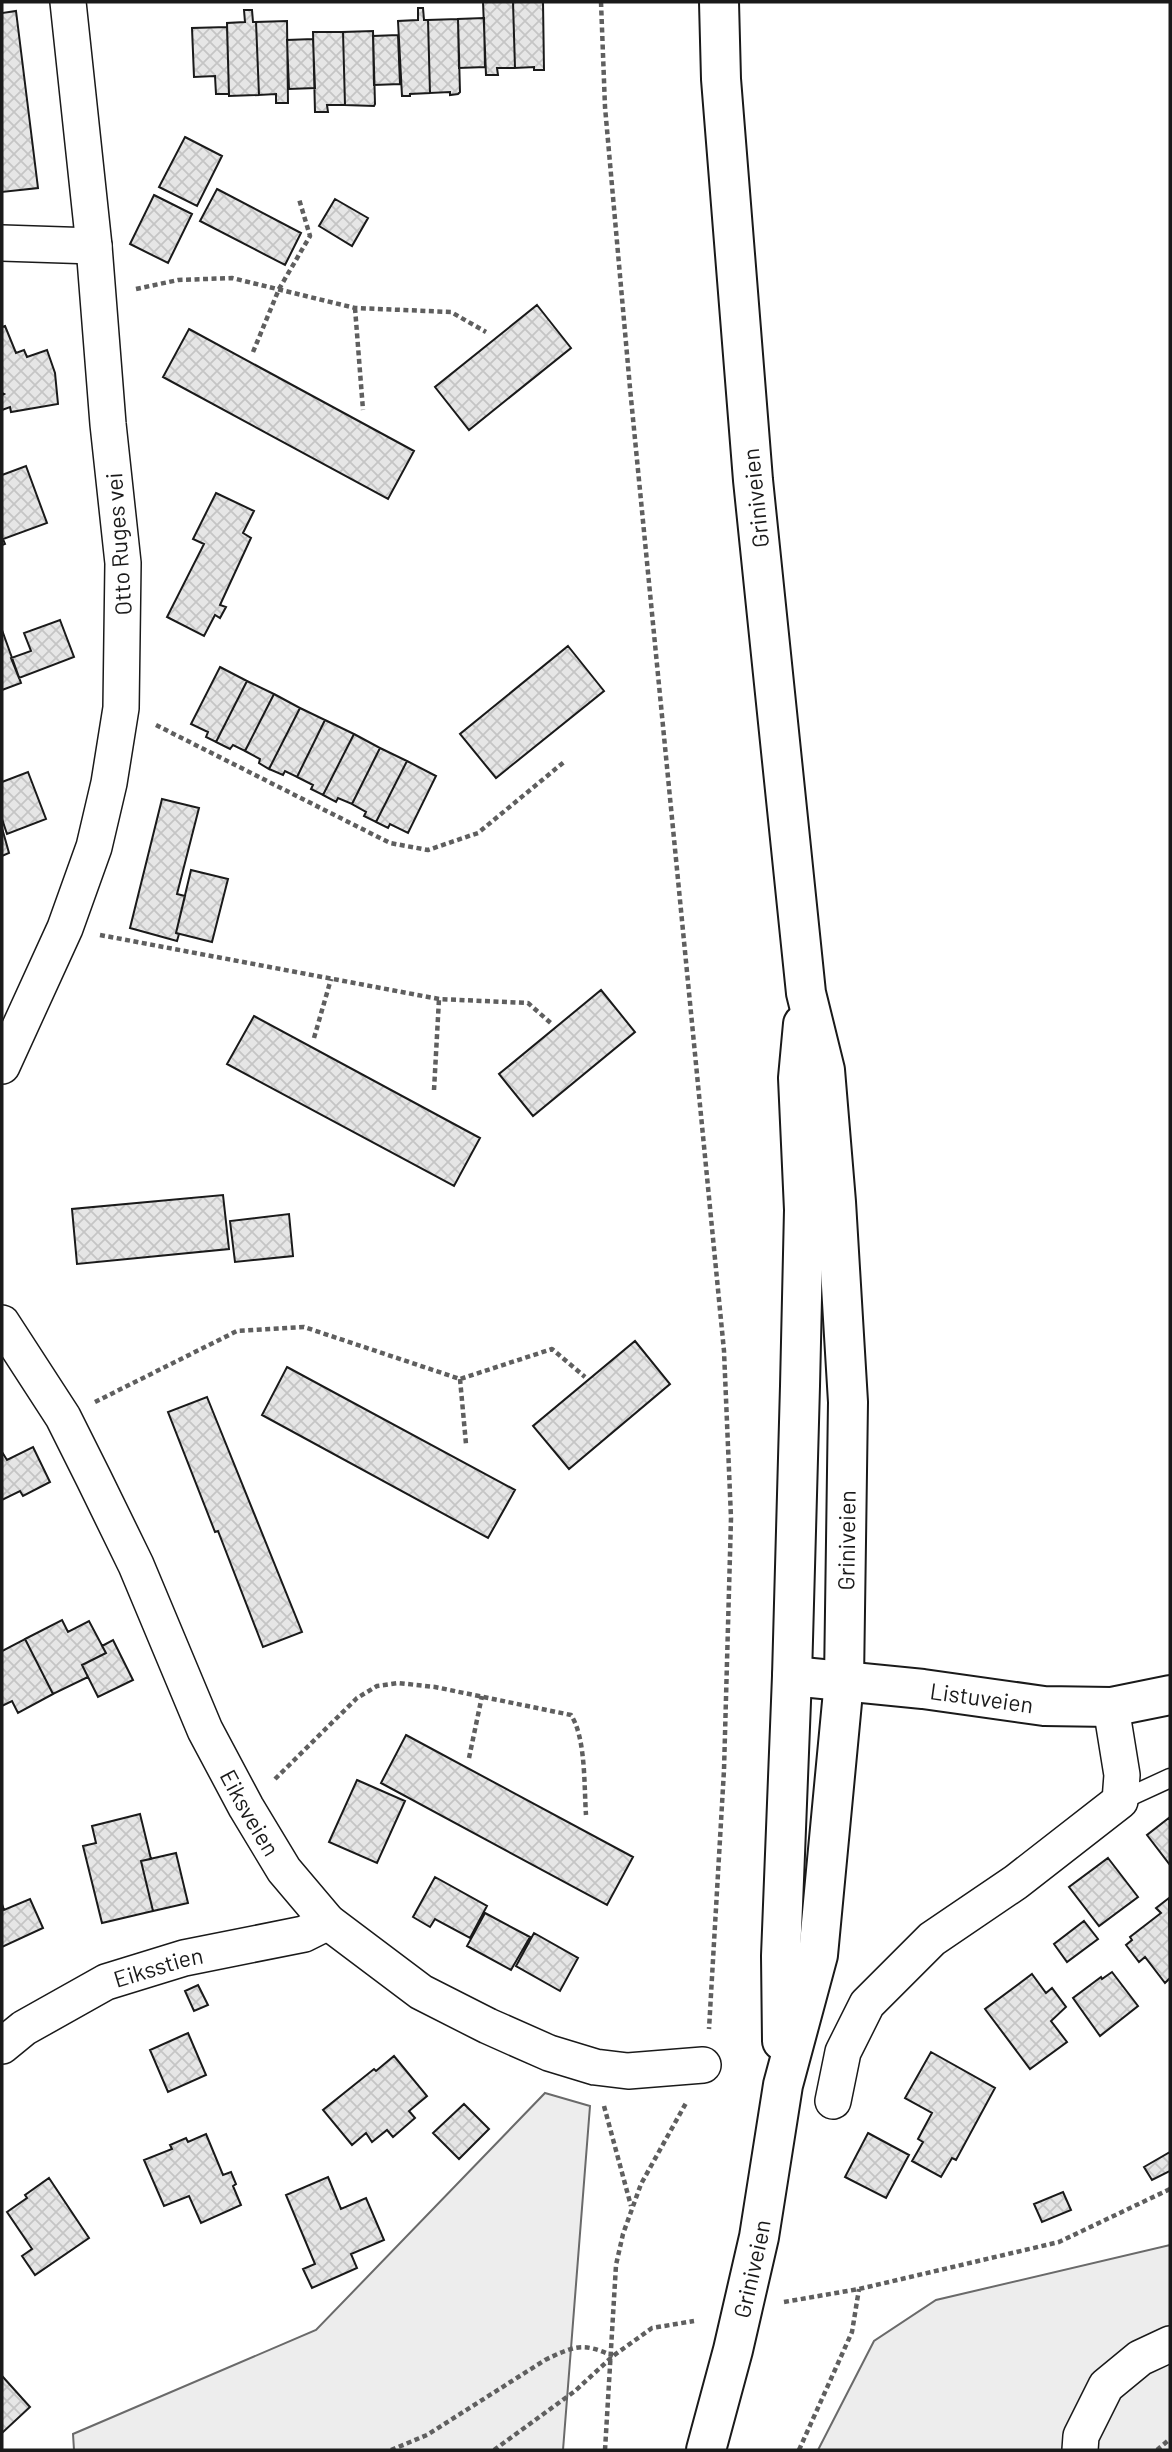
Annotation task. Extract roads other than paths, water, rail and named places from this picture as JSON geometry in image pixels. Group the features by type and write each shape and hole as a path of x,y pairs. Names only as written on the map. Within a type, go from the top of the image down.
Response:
{"main road":[{"name":"Griniveien","path":"706,2450 760,2237 783,2085 818,1955 845,1681 848,1402 825,1070 806,993 753,480 722,93 719,2"},
{"name":"Griniveien","path":"783,2085 781,1956 792,1676 804,1210 798,1078 806,993"},
{"name":"Listuveien","path":"792,1676 1044,1706 1111,1707 1170,1695"}],"street":[{"name":"Otto Ruges vei","path":"2,1066 65,928 94,848 109,783 121,708 123,563 68,2"},
{"path":"2,243 94,246"},
{"name":"Eiksveien","path":"2,1323 63,1418 136,1565 205,1730 246,1807 284,1870 328,1922 421,1992 549,2053 587,2064 628,2071 703,2065"},
{"path":"833,2101 843,2052 867,2004 932,1938 1016,1882 1120,1801 1122,1775 1111,1707"},
{"name":"Eiksstien","path":"2,2046 24,2028 106,1982 184,1958 304,1934 328,1922"},
{"path":"1080,2450 1081,2436 1107,2386 1140,2358 1170,2344"}],"lane":[{"path":"1120,1801 1170,1778"}]}
